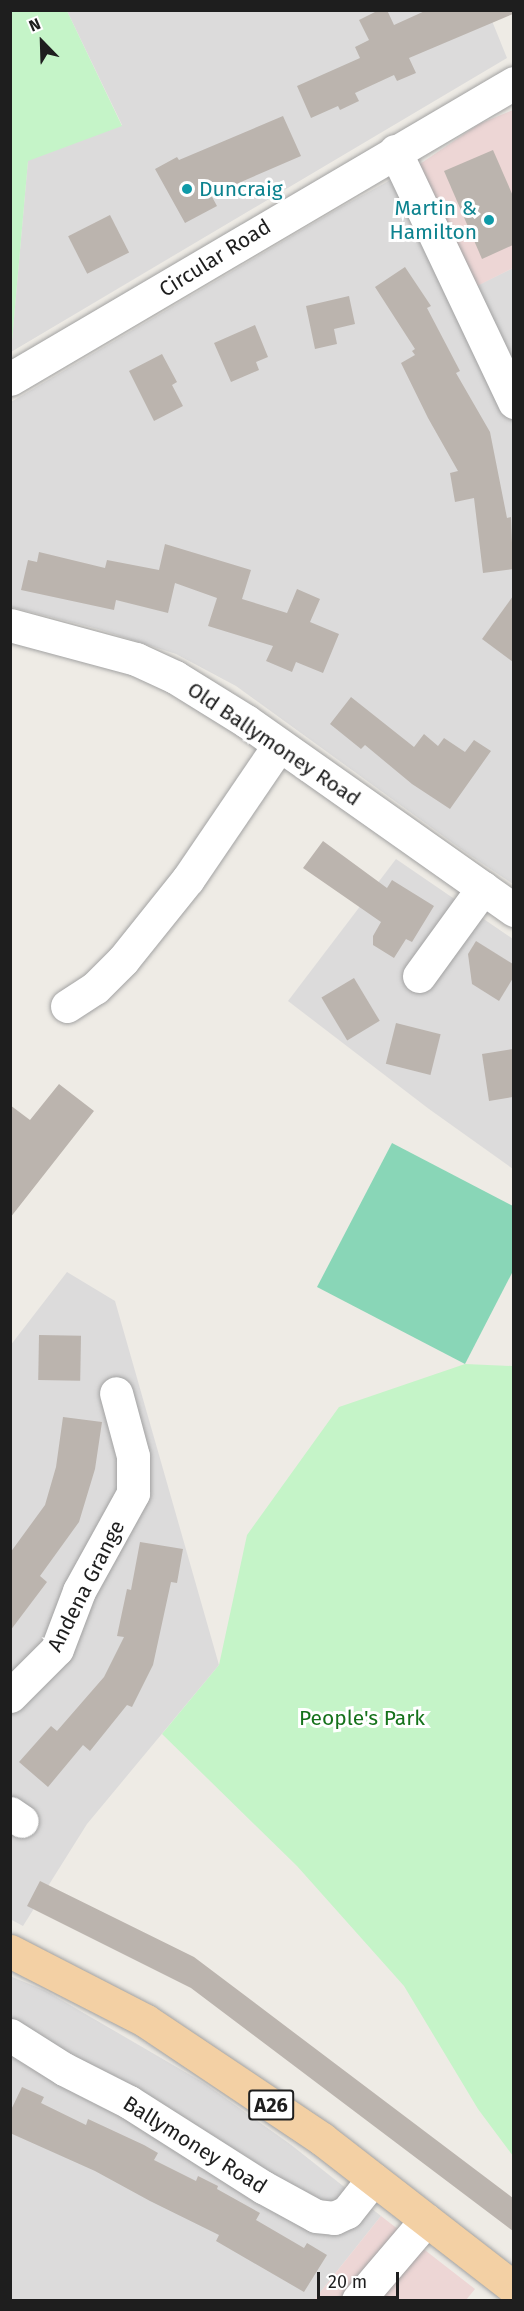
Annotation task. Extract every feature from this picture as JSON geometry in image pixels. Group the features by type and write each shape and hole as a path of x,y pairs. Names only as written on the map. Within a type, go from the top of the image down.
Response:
{"main road":[{"name":"A26","path":"14,1960 146,2021 322,2139 513,2288"}],"street":[{"name":"Circular Road","path":"10,379 513,83"},
{"path":"395,151 513,402"},
{"name":"Old Ballymoney Road","path":"10,625 136,659 175,677 279,745 513,910"},
{"path":"67,1006 95,988 123,960 188,879 279,745"},
{"path":"419,976 483,888"},
{"name":"Andena Grange","path":"10,1696 57,1649 79,1591 130,1501 135,1477 133,1456 116,1393"},
{"name":"Ballymoney Road","path":"10,2035 64,2069 139,2108 305,2211 327,2218 341,2215 352,2208 373,2179"},
{"path":"365,2298 426,2220"}],"shaded area":[{"path":"67,11 488,11 507,58 11,352 28,160 122,125"},
{"path":"513,110 513,268 477,286 420,164 479,124"},
{"path":"420,164 476,286 513,268 513,884 236,686 176,654 98,629 11,607 11,402 341,207"},
{"path":"396,859 513,939 513,1169 429,1109 288,1001"},
{"path":"67,1272 115,1301 219,1665 87,1824 23,1926 10,1919 10,1346"},
{"path":"10,1976 46,1991 204,2083 290,2144 381,2216 314,2300 11,2300"},
{"path":"381,2216 475,2289 466,2300 314,2300"}],"green space":[{"path":"11,10 67,11 122,126 28,161 11,352"},
{"path":"392,1143 513,1206 513,1271 465,1364 317,1287"},
{"name":"People's Park","path":"465,1364 513,1366 513,2156 478,2109 404,1986 297,1866 162,1734 219,1665 247,1535 339,1407"}],"building":[{"path":"379,10 387,10 394,25 427,10 513,10 513,14 409,58 416,73 397,81 394,75 355,93 359,101 340,110 338,106 311,118 297,86 360,58 355,47 369,40 359,20"},
{"path":"283,116 301,156 211,195 217,206 185,223 155,169 177,157 179,160"},
{"name":"Martin & Hamilton","path":"493,150 513,196 513,245 482,259 444,171"},
{"path":"110,215 129,252 87,274 68,236"},
{"path":"405,267 431,306 427,308 460,371 456,373 490,432 507,518 511,517 513,569 483,573 474,498 455,502 450,473 458,471 401,363 415,355 412,351 415,349 375,287"},
{"path":"349,296 355,324 334,329 337,344 315,349 306,306"},
{"path":"255,325 268,357 256,362 259,370 231,382 214,343"},
{"path":"162,354 177,382 172,385 183,406 154,421 129,371"},
{"path":"165,544 251,570 242,599 287,613 297,589 320,599 310,622 339,634 323,673 296,662 292,672 266,661 273,646 208,626 217,598 175,583 168,613 116,600 114,610 21,590 28,560 37,562 39,552 105,568 107,560 159,570"},
{"path":"513,596 513,662 482,639"},
{"path":"351,697 414,747 424,734 438,746 444,738 465,752 474,740 491,751 450,809 412,784 365,745 361,749 330,724"},
{"path":"323,841 387,888 392,880 434,906 412,942 406,939 394,958 373,945 373,936 381,922 303,868"},
{"path":"476,941 513,964 513,978 499,1001 472,984 468,954"},
{"path":"354,978 380,1021 347,1040 321,998"},
{"path":"396,1023 441,1034 430,1075 386,1064"},
{"path":"513,1049 513,1097 489,1101 482,1054"},
{"path":"59,1084 94,1111 10,1218 10,1105 30,1120"},
{"path":"39,1335 81,1336 80,1381 38,1380"},
{"path":"63,1417 102,1422 95,1469 79,1522 40,1576 47,1582 10,1631 10,1553 45,1505 56,1467"},
{"path":"140,1542 183,1549 177,1583 171,1582 153,1665 132,1707 127,1705 90,1751 83,1745 48,1787 19,1762 51,1726 57,1731 104,1677 124,1637 117,1636 127,1589 131,1590"},
{"path":"40,1881 194,1957 513,2198 513,2231 191,1988 27,1906"},
{"path":"22,2087 44,2097 41,2103 86,2125 88,2119 144,2145 158,2153 154,2160 196,2181 198,2176 218,2186 217,2189 260,2213 256,2220 304,2248 307,2243 327,2255 304,2292 216,2241 219,2235 95,2171 10,2133 10,2112"}],"place":[{"name":"Duncraig","path":"187,189"},
{"name":"Martin & Hamilton","path":"489,220"}]}
